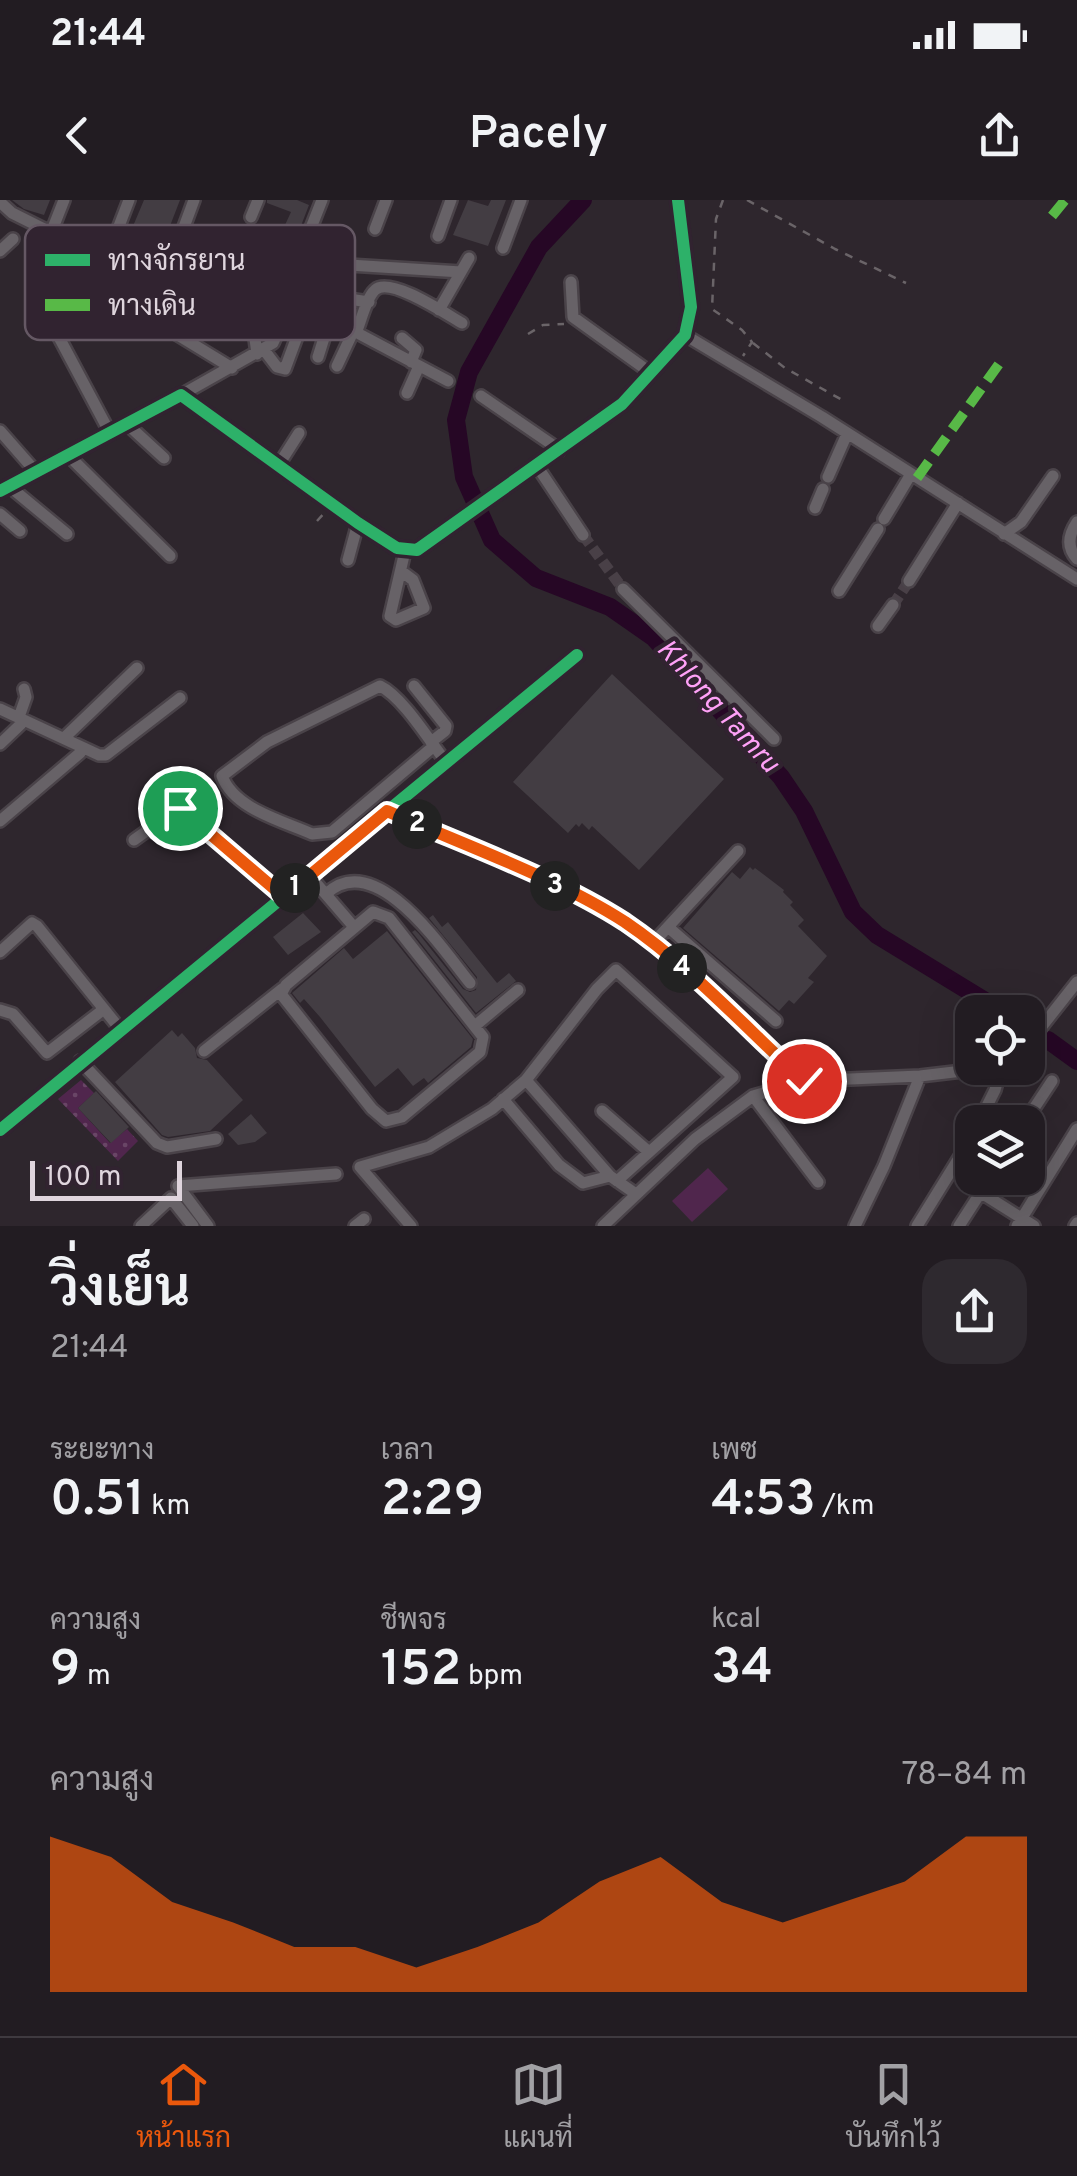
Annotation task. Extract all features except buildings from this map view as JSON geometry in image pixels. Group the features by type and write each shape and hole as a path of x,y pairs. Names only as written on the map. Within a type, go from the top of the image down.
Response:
{"street":[{"path":"54,225 64,200"},
{"path":"119,225 128,200"},
{"path":"185,225 194,200"},
{"path":"251,216 258,200"},
{"path":"312,225 322,200"},
{"path":"375,230 386,200"},
{"path":"438,236 451,200"},
{"path":"503,248 521,200"},
{"path":"180,396 358,523 406,551 417,550 494,499 622,404 685,336 691,307 678,200"},
{"path":"0,202 35,225"},
{"path":"0,250 13,239"},
{"path":"439,310 469,258"},
{"path":"355,265 461,272"},
{"path":"406,292 417,268"},
{"path":"572,282 572,311 580,324 651,372"},
{"path":"355,330 374,290 381,286 406,292 462,323"},
{"path":"355,300 369,302"},
{"path":"355,333 448,380"},
{"path":"685,336 1071,576 1076,558 1070,540 1077,522"},
{"path":"402,338 416,350 408,393"},
{"path":"60,340 110,433"},
{"path":"186,340 232,368"},
{"path":"258,340 260,352 286,369 296,340"},
{"path":"67,534 5,488 232,368 276,340"},
{"path":"318,357 322,340"},
{"path":"337,366 350,340"},
{"path":"481,396 560,450"},
{"path":"128,424 164,458"},
{"path":"0,431 36,472"},
{"path":"278,466 300,433"},
{"path":"814,508 847,434"},
{"path":"68,455 170,556"},
{"path":"538,466 584,536"},
{"path":"839,591 911,474"},
{"path":"1004,534 1021,522 1053,476"},
{"path":"909,580 958,503"},
{"path":"0,514 20,531"},
{"path":"348,560 358,523"},
{"path":"400,571 406,551"},
{"path":"623,589 774,739"},
{"path":"878,626 894,605"},
{"path":"0,1130 577,655"},
{"path":"64,738 136,668"},
{"path":"414,686 446,731 432,744 332,832 312,834 242,802 224,783 222,776 267,742 380,686 392,694 432,744 446,762"},
{"path":"0,744 20,721 24,689"},
{"path":"0,709 20,721 106,755 180,698"},
{"path":"0,821 80,753"},
{"path":"134,840 180,808 284,897"},
{"path":"387,811 586,899 654,942 804,1081"},
{"path":"654,942 738,851"},
{"path":"310,876 354,926"},
{"path":"326,894 336,884 351,881 394,897 410,910 470,983"},
{"path":"204,1051 374,912 389,918 476,1025 483,1037 480,1052 402,1117 386,1121 283,999 282,989"},
{"path":"0,952 32,923 120,1029"},
{"path":"668,927 776,1020"},
{"path":"411,1226 360,1167 429,1147 503,1099 526,1080 616,970 733,1077 649,1152 613,1178 583,1183 559,1165 503,1099"},
{"path":"1045,1022 1077,982"},
{"path":"476,1025 518,990"},
{"path":"0,1010 13,1014 47,1053 104,1008"},
{"path":"80,1061 158,1143 167,1146 216,1138"},
{"path":"603,1226 695,1139 753,1096 804,1081 955,1072"},
{"path":"855,1226 920,1076"},
{"path":"526,1080 613,1178 636,1194"},
{"path":"1036,1105 1052,1082"},
{"path":"753,1096 818,1182"},
{"path":"602,1112 649,1152"},
{"path":"1020,1222 1077,1130"},
{"path":"917,1226 955,1165"},
{"path":"208,1226 178,1186 336,1174"},
{"path":"959,1226 978,1195"},
{"path":"984,1195 1020,1222 1034,1226"},
{"path":"141,1226 171,1198 185,1223"}],"path":[{"path":"724,200 716,220 712,309 784,368 844,401"},
{"path":"747,200 906,284"},
{"path":"528,334 543,325 580,324"},
{"path":"737,366 752,342"},
{"path":"317,522 332,505"}],"shaded area":[{"path":"81,1080 94,1093 78,1108 110,1143 127,1129 138,1141 118,1161 58,1099"},
{"path":"708,1168 728,1189 692,1222 672,1201"}],"waterway":[{"name":"Khlong Tamru","path":"583,200 539,247 469,372 456,420 464,477 492,540 536,578 610,607 653,637 781,777 804,811 853,912 877,935 975,995"},
{"name":"Khlong Tamru","path":"1048,1040 1077,1061"}],"tunnel":[{"path":"583,535 623,589"},
{"path":"893,605 909,581"}],"marked path":[{"path":"1052,216 1065,200"},
{"path":"917,478 1004,357"}],"cycle path":[{"path":"0,491 181,395 358,523 397,548 417,550 622,404 685,335 691,307 678,200"},
{"path":"0,1130 577,655"}],"route":[{"path":"180,808 284,897 387,811 586,899 622,921 654,942 804,1081"}]}
